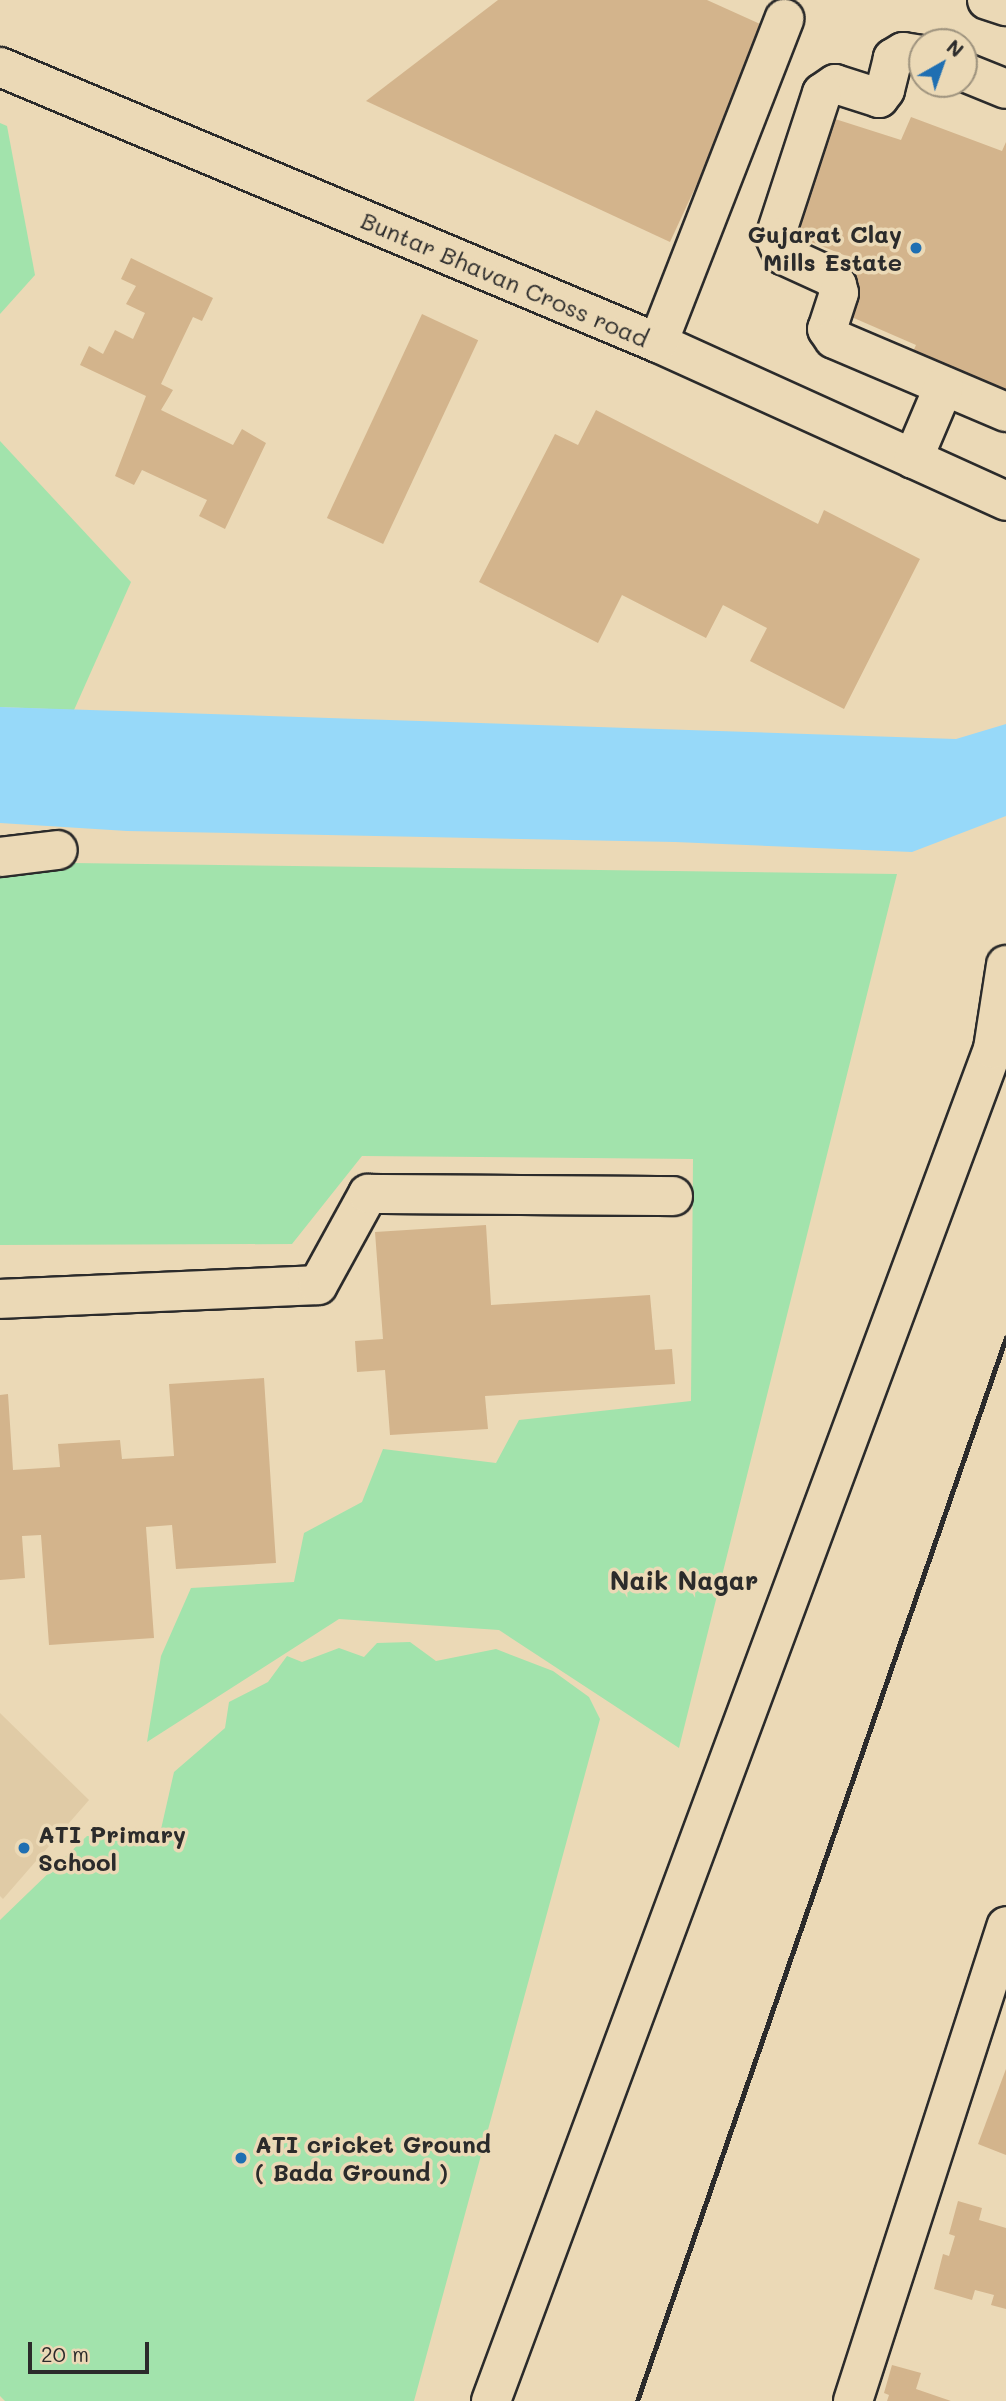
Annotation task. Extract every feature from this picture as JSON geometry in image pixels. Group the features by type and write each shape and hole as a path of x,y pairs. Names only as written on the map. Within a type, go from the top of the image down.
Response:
{"street":[{"path":"987,0 1006,6"},
{"path":"658,343 783,19"},
{"path":"908,53 902,52 893,58 884,90 878,98 835,85 822,93 775,237 783,255 831,277 837,285 839,293 827,329 830,336 1006,412"},
{"name":"Buntar Bhavan Cross road","path":"0,67 658,343 1006,501"},
{"path":"978,78 1006,89"},
{"path":"913,459 944,386"},
{"path":"0,857 58,850"},
{"path":"491,2401 993,1049 1006,965"},
{"path":"0,1299 318,1285 368,1194 673,1196"},
{"path":"853,2401 1006,1926"}],"shaded area":[{"name":"ATI Primary School","path":"0,1713 89,1800 3,1899 0,1896"}],"green space":[{"path":"0,123 7,126 35,275 0,314"},
{"path":"0,441 131,582 74,710 0,707"},
{"path":"0,862 897,874 679,1748 499,1630 339,1619 147,1742 161,1656 191,1588 294,1582 304,1533 362,1502 383,1449 496,1463 519,1420 691,1401 693,1159 362,1156 292,1244 0,1245"},
{"name":"ATI cricket Ground ( Bada Ground )","path":"410,1642 436,1661 496,1649 553,1671 589,1697 600,1719 414,2401 5,2401 0,2396 0,1920 87,1836 159,1838 174,1772 225,1728 229,1702 268,1682 287,1656 302,1662 339,1648 364,1657 377,1643"}],"water":[{"path":"0,707 956,739 1006,724 1006,816 912,852 675,842 127,831 0,823"}],"building":[{"path":"498,0 707,0 769,28 670,242 366,101"},
{"name":"Gujarat Clay Mills Estate","path":"911,117 1002,151 1006,142 1006,404 908,363 916,345 840,312 859,261 791,234 832,118 901,140"},
{"path":"131,258 213,298 202,321 193,317 161,384 173,390 161,410 233,445 242,429 266,443 225,529 199,516 207,500 142,470 134,485 115,476 146,396 80,365 89,346 103,354 115,330 133,339 145,313 126,304 136,286 121,279"},
{"path":"422,314 478,340 383,544 327,518"},
{"path":"596,410 818,524 824,510 920,559 844,709 750,661 767,628 723,605 706,638 622,595 598,643 479,582 555,434 578,445"},
{"path":"486,1225 491,1305 650,1295 655,1350 672,1349 675,1384 485,1396 488,1429 390,1435 385,1370 357,1372 355,1341 383,1339 375,1232"},
{"path":"264,1378 276,1563 176,1569 172,1525 146,1527 154,1638 49,1645 41,1535 22,1536 25,1578 0,1580 0,1395 8,1394 13,1470 60,1467 58,1444 120,1440 122,1459 174,1456 169,1384"},
{"path":"1006,2069 1006,2155 978,2144"},
{"path":"958,2201 982,2208 979,2220 1006,2228 1006,2309 991,2305 994,2295 975,2290 972,2300 934,2289 943,2254 949,2256 955,2236 949,2234"},
{"path":"892,2365 921,2373 916,2389 951,2401 887,2401 889,2395 884,2393"}],"railway":[{"path":"637,2401 1006,1337"}],"place":[{"name":"Gujarat Clay Mills Estate","path":"916,248"},
{"name":"ATI Primary School","path":"24,1848"},
{"name":"ATI cricket Ground ( Bada Ground )","path":"241,2158"}],"district":[{"name":"Naik Nagar","path":"684,1581"}]}
